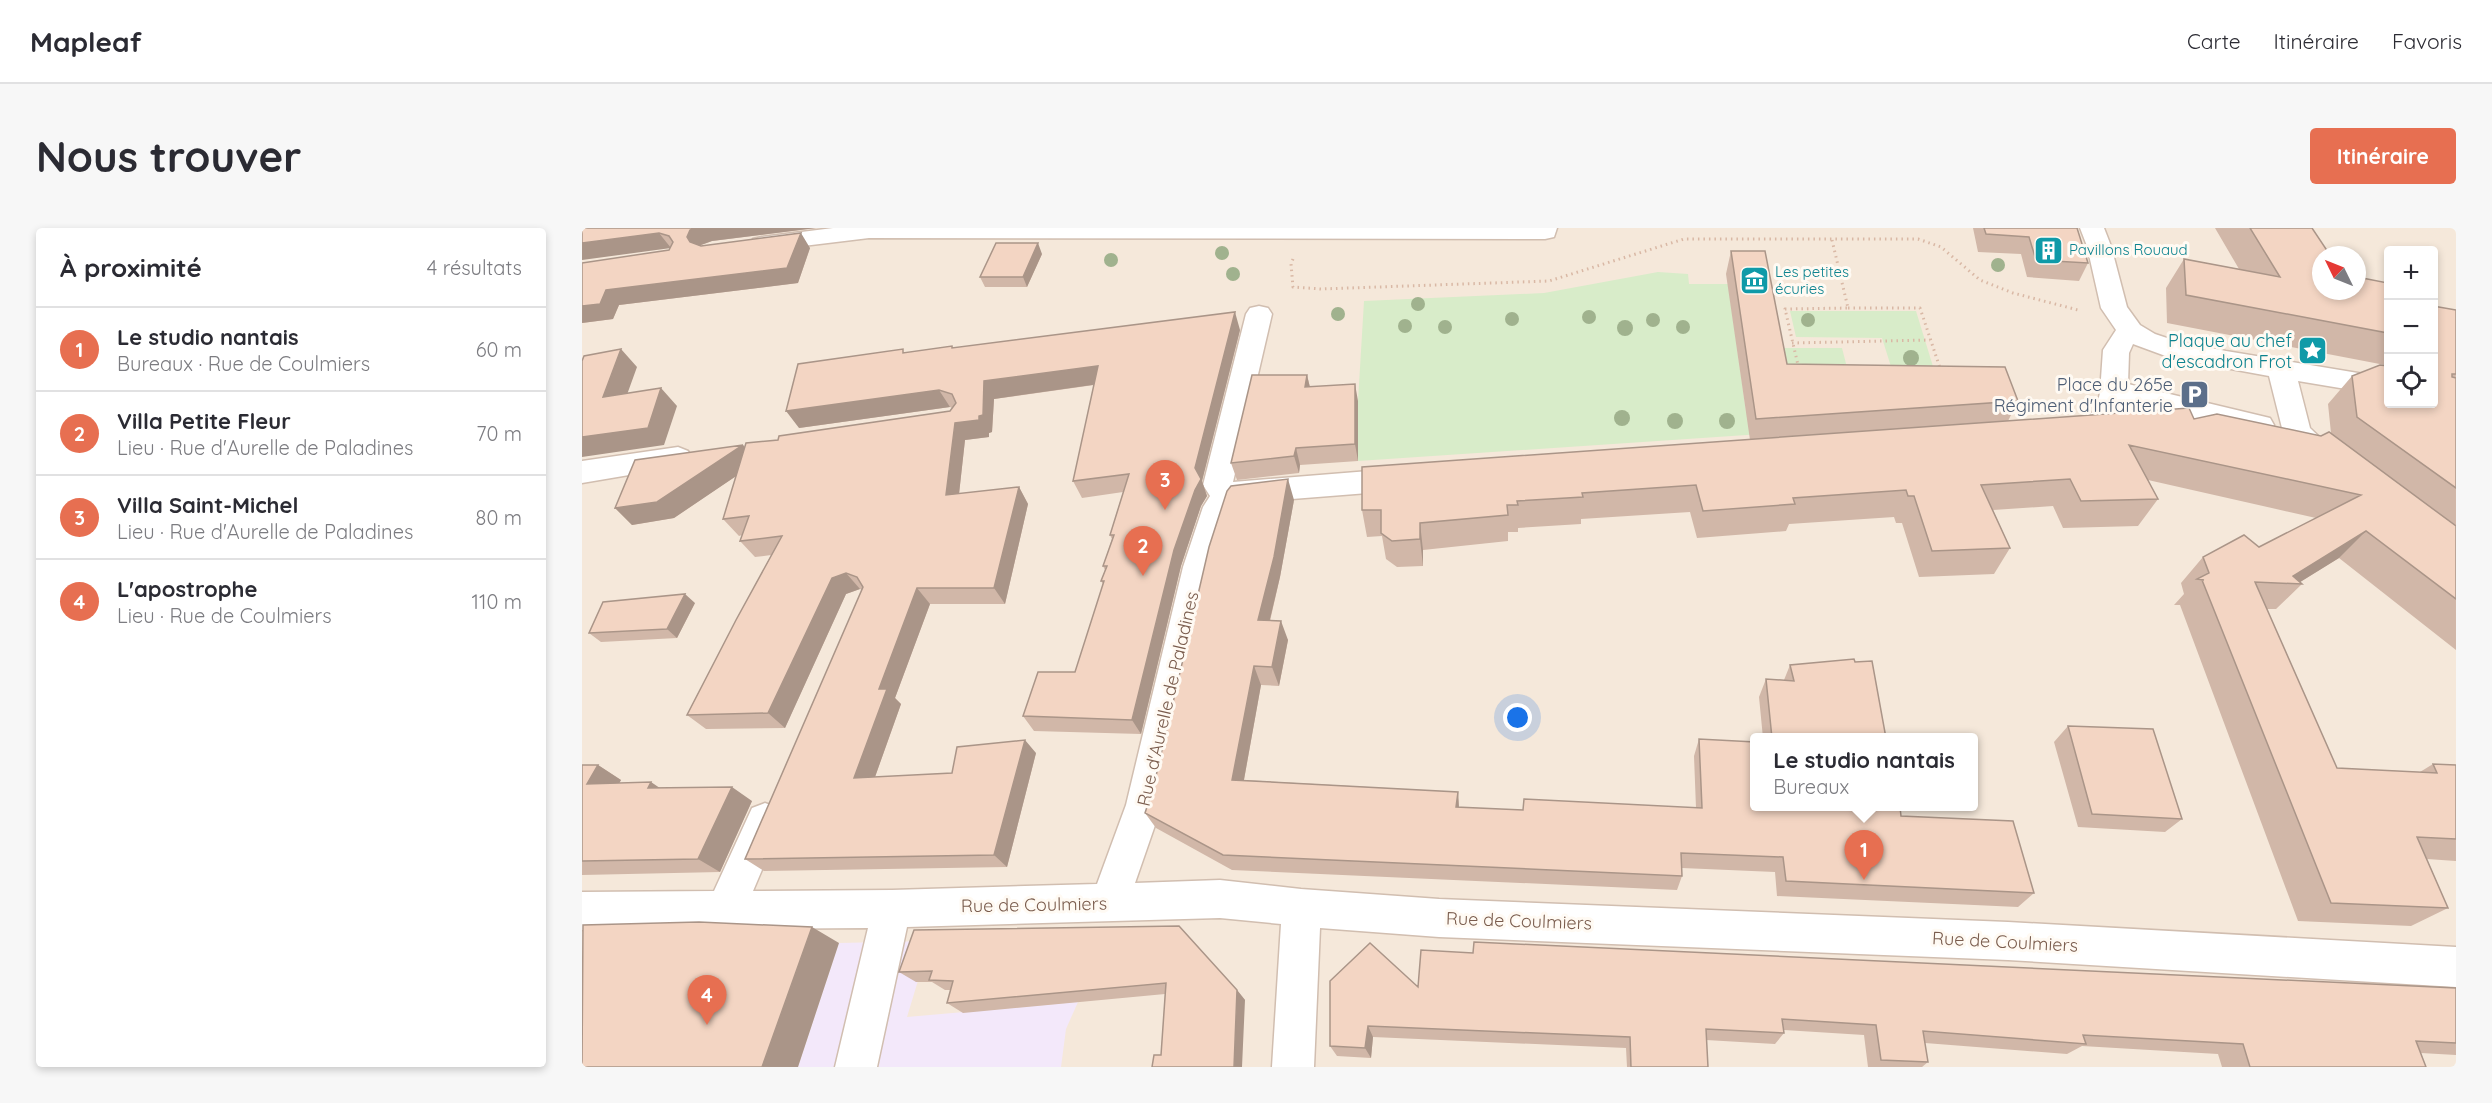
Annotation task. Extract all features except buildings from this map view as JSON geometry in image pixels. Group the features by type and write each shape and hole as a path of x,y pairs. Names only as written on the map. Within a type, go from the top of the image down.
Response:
{"street":[{"path":"2092,228 2111,299 2121,320 2131,331 2146,340 2171,349 2384,386"},
{"path":"735,248 868,230 1545,230"},
{"path":"1259,314 1218,485 1228,495 1273,488 1435,477"},
{"path":"2043,434 2096,427 2106,419 2114,390 2115,356 2118,345 2131,331"},
{"path":"2281,370 2297,432 2322,458 2351,479"},
{"path":"2114,390 2297,432"},
{"path":"582,472 709,454"},
{"name":"Rue d'Aurelle de Paladines","path":"1109,904 1144,806 1199,567 1218,507 1228,495"},
{"path":"726,909 779,786"},
{"name":"Rue de Coulmiers","path":"582,911 892,909 1221,899 1301,908 1439,918 2008,941 2456,968"},
{"path":"1293,1067 1301,908"},
{"path":"856,1067 892,909"}],"path":[{"path":"1295,253 1291,264 1293,287 1321,290 1549,281 1684,239 1918,239 1941,247 1980,280 2013,293 2091,313 2091,297 2111,299"},
{"path":"1832,240 1848,308"},
{"path":"1848,308 1920,308 1943,377 1801,378 1785,309 1848,308"},
{"path":"1792,343 1930,340"}],"shaded area":[{"path":"582,228 2456,228 2456,1067 582,1067"},
{"path":"930,941 907,1017 1078,1002 1066,1029 1061,1067 798,1067 839,943"}],"green space":[{"path":"1658,272 1688,274 1689,284 1728,284 1746,412 1774,348 1842,348 1852,387 1821,430 1358,461 1358,401 1364,301 1544,293"},
{"path":"1790,311 1916,311 1935,373 1893,373 1882,338 1796,337"}],"place":[{"name":"Pavillons Rouaud","path":"2048,250"},
{"name":"Les petites écuries","path":"1754,281"},
{"name":"Plaque au chef d'escadron Frot","path":"2313,351"},
{"name":"Place du 265e Régiment d'Infanterie","path":"2194,395"},
{"name":"Villa Saint-Michel","path":"1165,510"},
{"name":"Villa Petite Fleur","path":"1143,576"},
{"name":"Le studio nantais","path":"1864,880"},
{"name":"L'apostrophe","path":"707,1025"}]}
